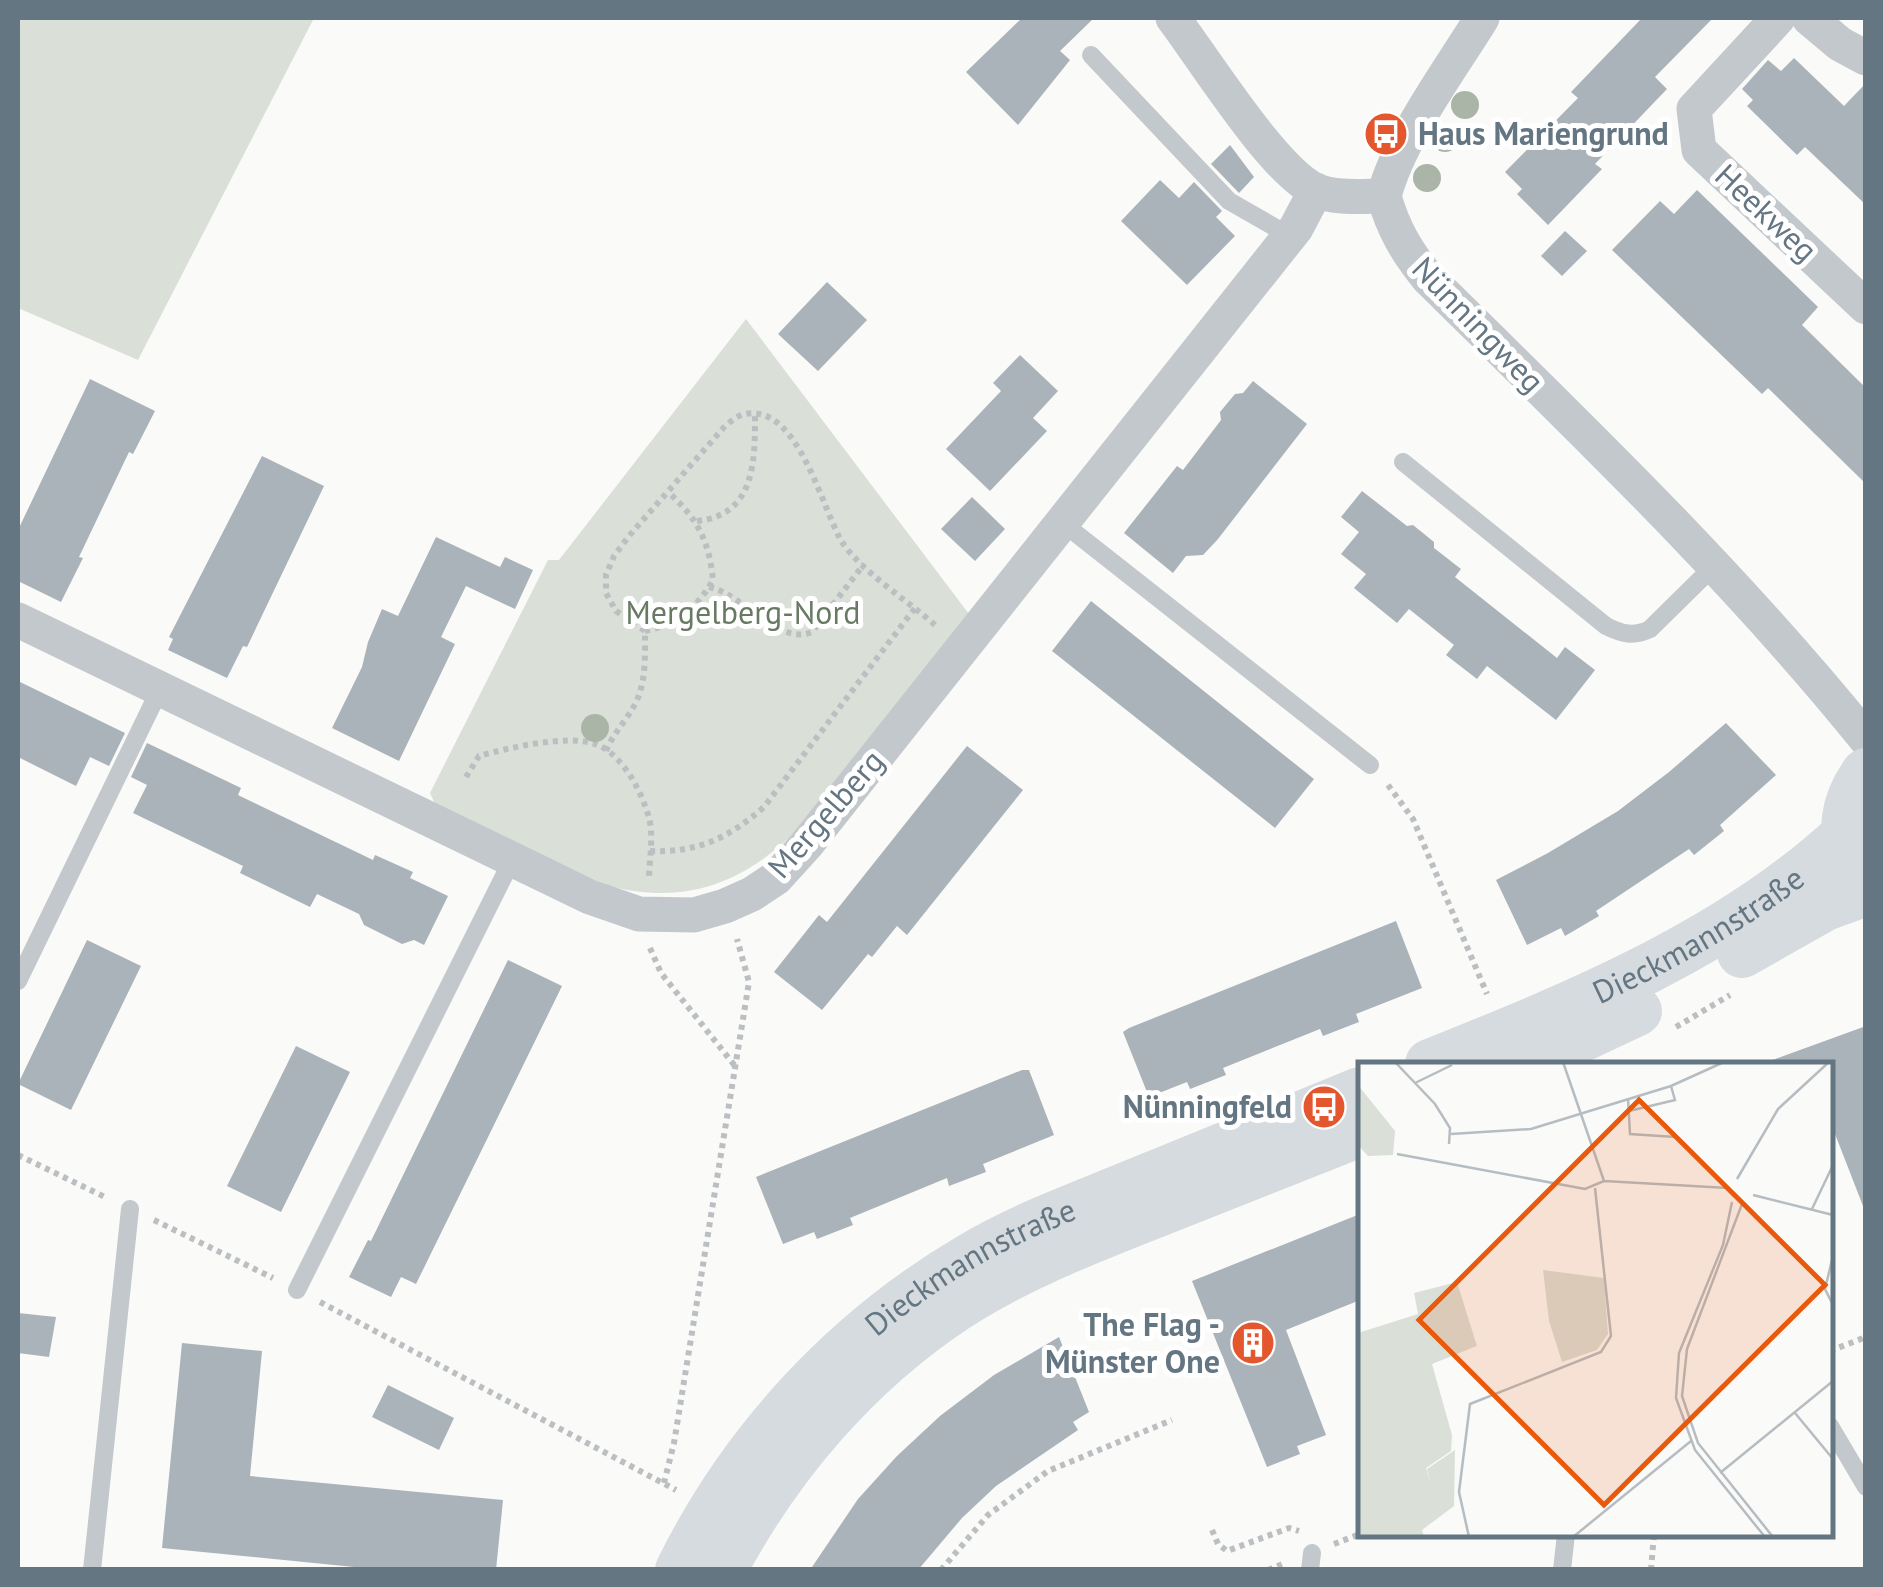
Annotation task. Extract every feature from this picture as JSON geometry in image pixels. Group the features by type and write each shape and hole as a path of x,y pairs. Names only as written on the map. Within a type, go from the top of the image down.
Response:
{"street":[{"path":"1173,18 1287,168 1316,190 1384,196 1402,151 1482,18"},
{"name":"Heekweg","path":"1778,18 1694,108 1699,150 1866,306"},
{"path":"1809,18 1840,44 1866,58"},
{"name":"Mergelberg","path":"18,620 590,897 650,916 694,915 725,906 776,878 806,845 1290,236 1316,190"},
{"name":"Nünningweg","path":"1384,196 1404,249 1428,278 1714,565 1799,656 1866,738"},
{"name":"Dieckmannstraße","path":"1435,1062 1566,1008 1657,962 1791,882 1856,857 1846,813 1852,792 1866,773"},
{"name":"Dieckmannstraße","path":"1528,1062 1664,997 1815,910 1866,891"},
{"name":"Dieckmannstraße","path":"680,1570 723,1493 784,1412 846,1348 920,1290 1030,1226 1358,1093"},
{"name":"Dieckmannstraße","path":"722,1570 774,1484 822,1424 884,1363 957,1306 1018,1271 1084,1241 1358,1133"}],"lane":[{"path":"1092,55 1228,202 1290,236"},
{"path":"1403,462 1606,626 1620,633 1650,629 1714,565"},
{"path":"1064,524 1370,766"},
{"path":"18,982 160,688"},
{"path":"297,1290 512,860"},
{"path":"92,1570 130,1209"},
{"path":"1833,1431 1866,1487"},
{"path":"1562,1570 1566,1537"}],"path":[{"path":"668,492 697,522 711,558 714,580 703,598 682,616 645,631 616,610 606,593 606,575 614,556 668,492 725,426 744,414 754,414 782,429 806,458 843,544 964,648"},
{"path":"697,522 716,520 734,508 745,492 752,469 754,414"},
{"path":"709,587 732,596 784,633 799,637 812,632 864,564"},
{"path":"650,851 676,852 706,846 736,831 764,807 915,608"},
{"path":"606,751 638,698 644,672 645,631"},
{"path":"466,776 479,756 576,741 596,744 616,758 636,786 650,820 650,916"},
{"path":"1370,766 1400,797 1413,819 1492,1005"},
{"path":"664,1484 674,1444 749,982 725,906"},
{"path":"650,954 736,1066"},
{"path":"18,1155 297,1290 686,1496"},
{"path":"1833,1349 1866,1337"},
{"path":"941,1570 988,1515 1048,1471 1172,1420"},
{"path":"1212,1530 1218,1544 1227,1551 1294,1529 1304,1535 1311,1561"},
{"path":"1651,1570 1654,1537"}],"green space":[{"path":"18,18 314,18 138,360 18,308"},
{"name":"Mergelberg-Nord","path":"746,319 969,614 796,831 775,850 710,886 662,893 608,886 435,804 430,793 548,560 559,560"}],"building":[{"path":"1022,18 1094,18 1060,51 1070,60 1018,125 966,72"},
{"path":"1642,18 1713,18 1655,77 1667,89 1595,164 1602,169 1548,225 1517,194 1522,189 1505,172 1578,98 1571,92"},
{"path":"1794,58 1844,106 1866,83 1866,205 1805,147 1797,155 1747,106 1753,100 1742,89 1768,60 1781,71"},
{"path":"1230,145 1254,177 1239,193 1211,164"},
{"path":"1160,180 1179,198 1194,182 1222,211 1216,217 1235,236 1187,285 1121,221"},
{"path":"1697,190 1818,307 1802,325 1866,388 1866,484 1768,388 1762,394 1612,250 1660,201 1674,214"},
{"path":"1565,231 1587,251 1562,276 1541,256"},
{"path":"827,282 867,320 818,371 778,334"},
{"path":"1020,355 1058,391 1033,418 1047,431 990,491 946,449 1001,391 993,383"},
{"path":"90,379 155,411 133,454 129,452 61,602 18,581 18,530"},
{"path":"1253,381 1307,424 1218,539 1203,555 1186,556 1173,573 1124,533 1177,466 1183,470 1221,420 1220,412 1235,394 1243,393"},
{"path":"262,456 324,486 247,647 243,646 227,678 168,650 173,639 169,637"},
{"path":"1362,491 1434,542 1434,548 1461,569 1455,577 1557,658 1565,647 1595,670 1556,720 1487,666 1477,679 1446,655 1454,645 1409,609 1397,623 1354,588 1366,574 1341,554 1359,532 1341,517"},
{"path":"972,497 1005,529 975,561 941,529"},
{"path":"436,537 500,567 505,557 533,570 515,609 466,586 441,637 455,644 399,761 332,728 362,667 382,609 398,616"},
{"path":"1091,601 1314,779 1275,828 1052,651"},
{"path":"18,681 125,733 109,766 90,757 76,786 18,757"},
{"path":"1726,723 1776,775 1720,825 1724,831 1694,855 1689,849 1596,911 1599,916 1565,936 1561,928 1527,945 1496,880 1618,811"},
{"path":"147,743 241,788 238,795 373,860 375,855 413,872 410,878 448,896 424,945 414,940 402,944 364,925 359,914 317,894 310,907 240,873 243,866 133,813 147,785 131,777"},
{"path":"967,746 1023,790 907,935 897,926 822,1010 774,972 819,915 827,922"},
{"path":"1396,921 1422,988 1356,1014 1359,1022 1323,1036 1320,1029 1223,1068 1226,1075 1190,1089 1187,1082 1149,1097 1123,1032"},
{"path":"87,940 141,966 71,1110 18,1084"},
{"path":"508,960 562,986 416,1284 401,1277 391,1297 349,1277 368,1240 371,1241"},
{"path":"1866,1026 1866,1206 1833,1129 1833,1062 1770,1061"},
{"path":"296,1046 350,1072 281,1212 227,1186"},
{"path":"1029,1070 1054,1135 983,1164 986,1172 949,1186 947,1178 850,1218 853,1225 817,1239 814,1232 783,1244 756,1177"},
{"name":"The Flag - Münster One","path":"1358,1215 1358,1301 1286,1330 1326,1435 1297,1446 1300,1454 1267,1467 1192,1281"},
{"path":"18,1313 56,1317 49,1357 18,1353"},
{"path":"1059,1337 1089,1412 1073,1422 1078,1430 996,1486 962,1518 918,1570 810,1570 858,1499 897,1456 940,1416 994,1375"},
{"path":"182,1343 262,1351 250,1476 503,1500 496,1570 384,1570 162,1548"},
{"path":"388,1385 454,1418 439,1450 372,1417"}],"place":[{"name":"Haus Mariengrund","path":"1386,134"},
{"name":"Nünningfeld","path":"1324,1107"},
{"name":"The Flag - Münster One","path":"1253,1343"}]}
